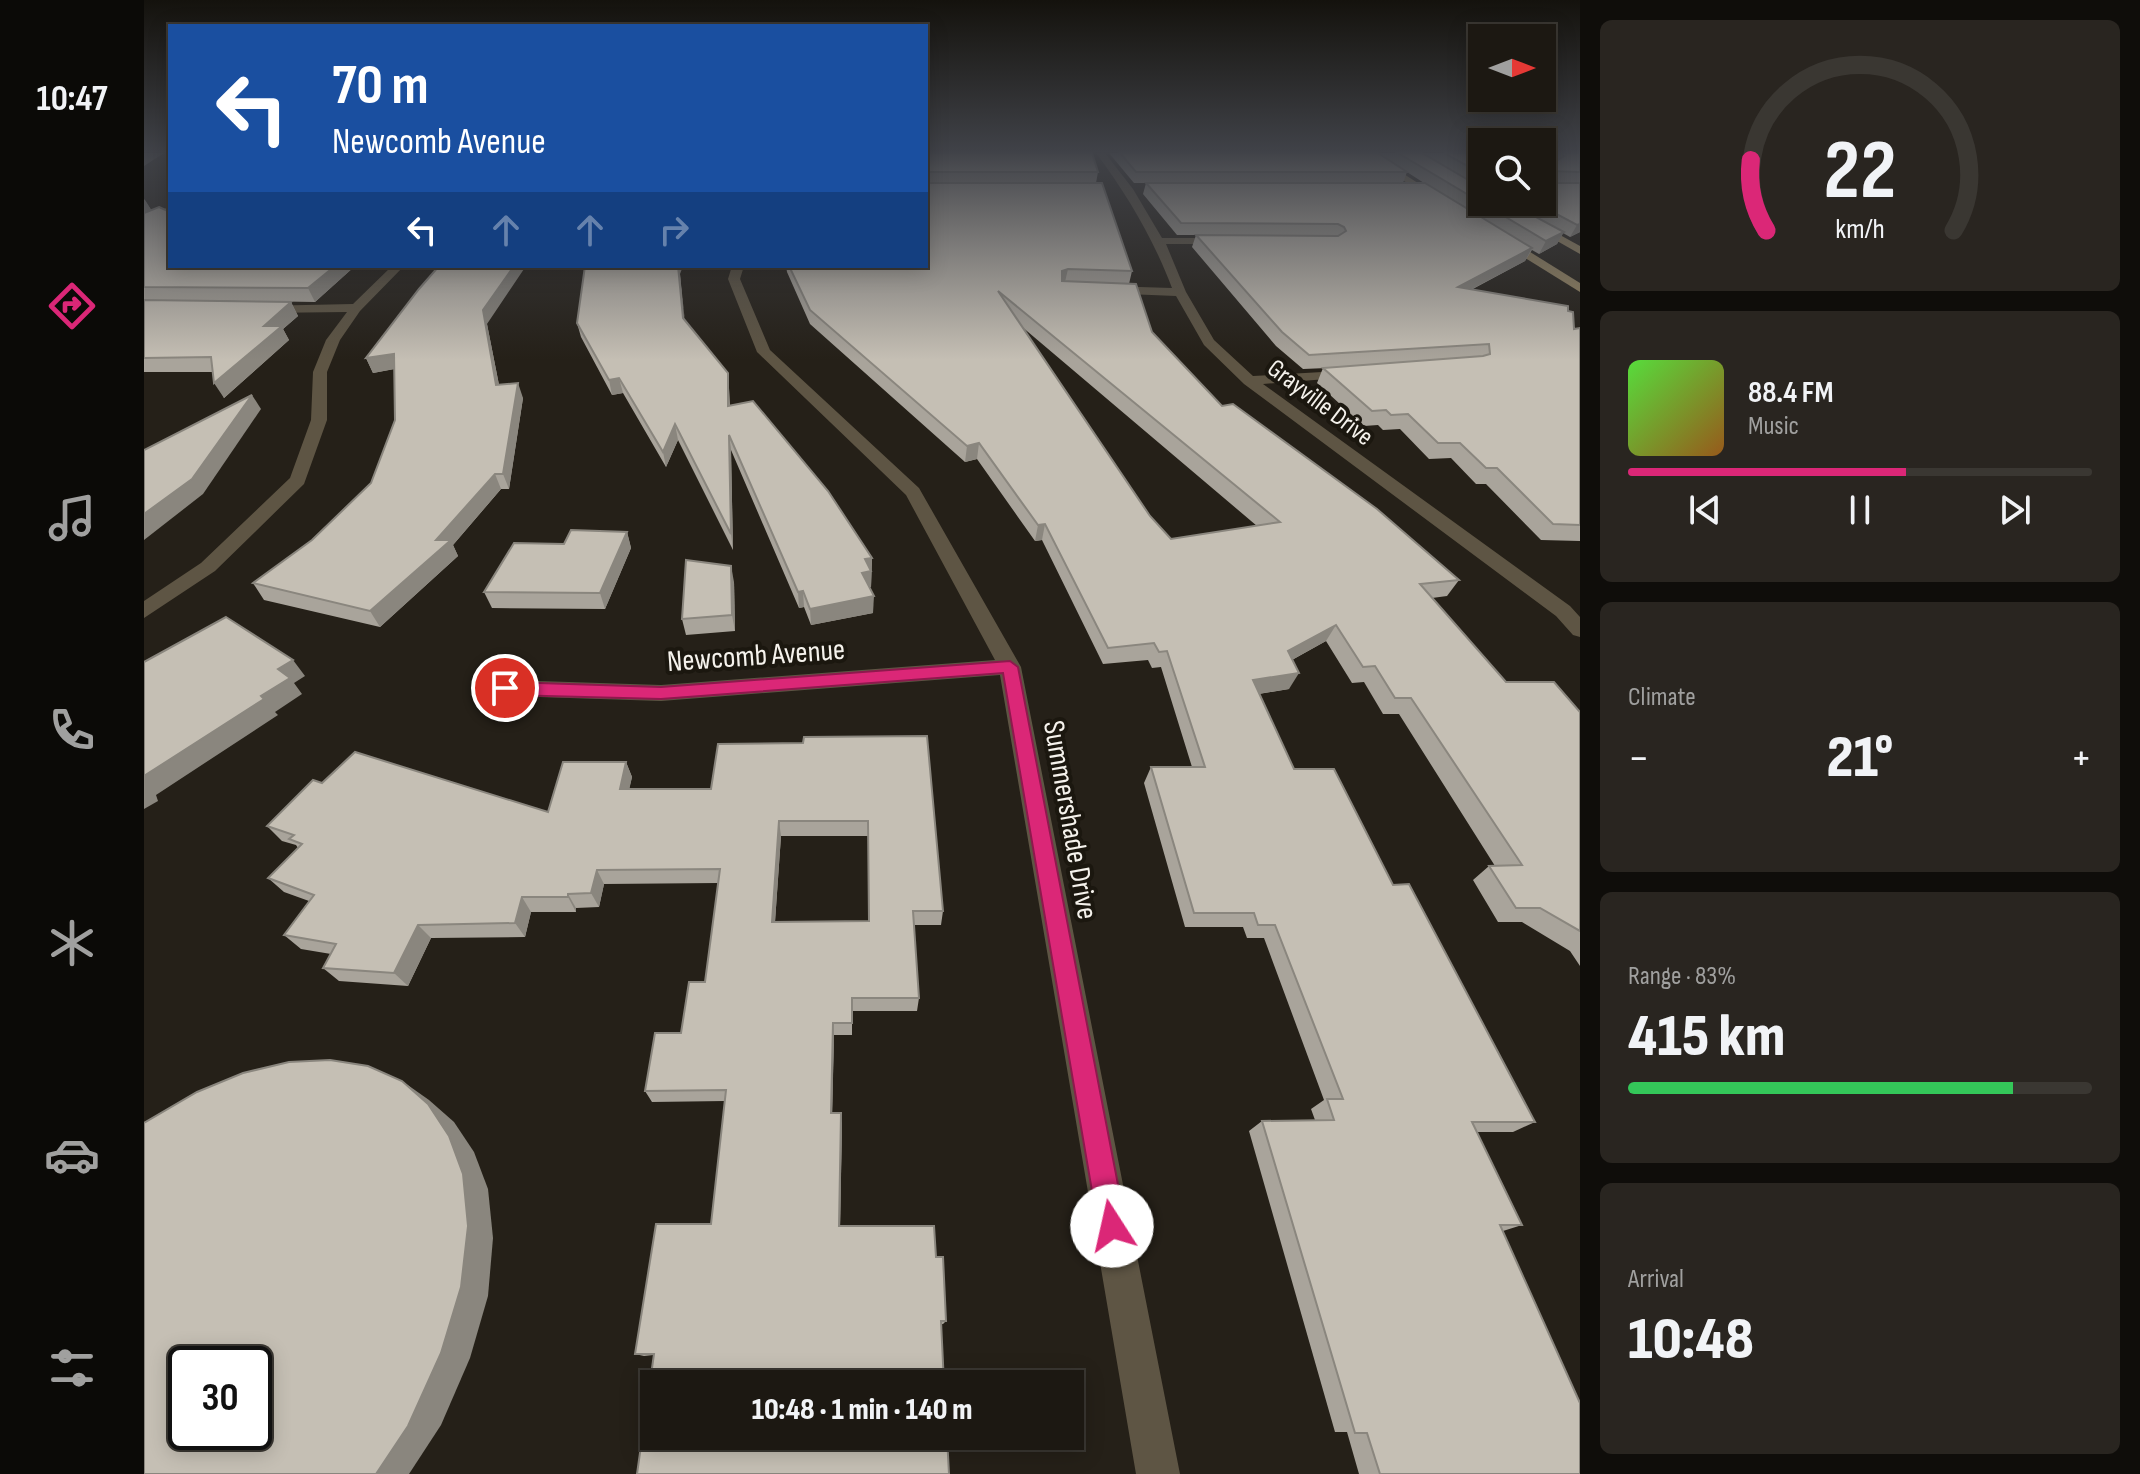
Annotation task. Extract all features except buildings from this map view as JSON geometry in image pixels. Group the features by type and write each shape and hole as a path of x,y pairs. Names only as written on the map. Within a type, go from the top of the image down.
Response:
{"main road":[{"path":"1528,222 1580,251"},
{"path":"1489,231 1580,288"}],"street":[{"name":"Grayville Drive","path":"1148,222 1180,292 1209,342 1249,381 1571,611 1580,630"},
{"path":"1159,241 1238,241"},
{"path":"144,611 208,567 298,480 319,420 320,372 333,340 356,308 396,268"},
{"name":"Summershade Drive","path":"737,268 734,279 764,352 913,492 1010,667 1158,1474"},
{"path":"1094,289 1180,292"},
{"path":"244,310 356,308"},
{"path":"1249,381 1369,372"},
{"name":"Newcomb Avenue","path":"505,688 661,693 1010,667"}],"route":[{"path":"505,688 661,693 1010,667 1112,1226"}]}
